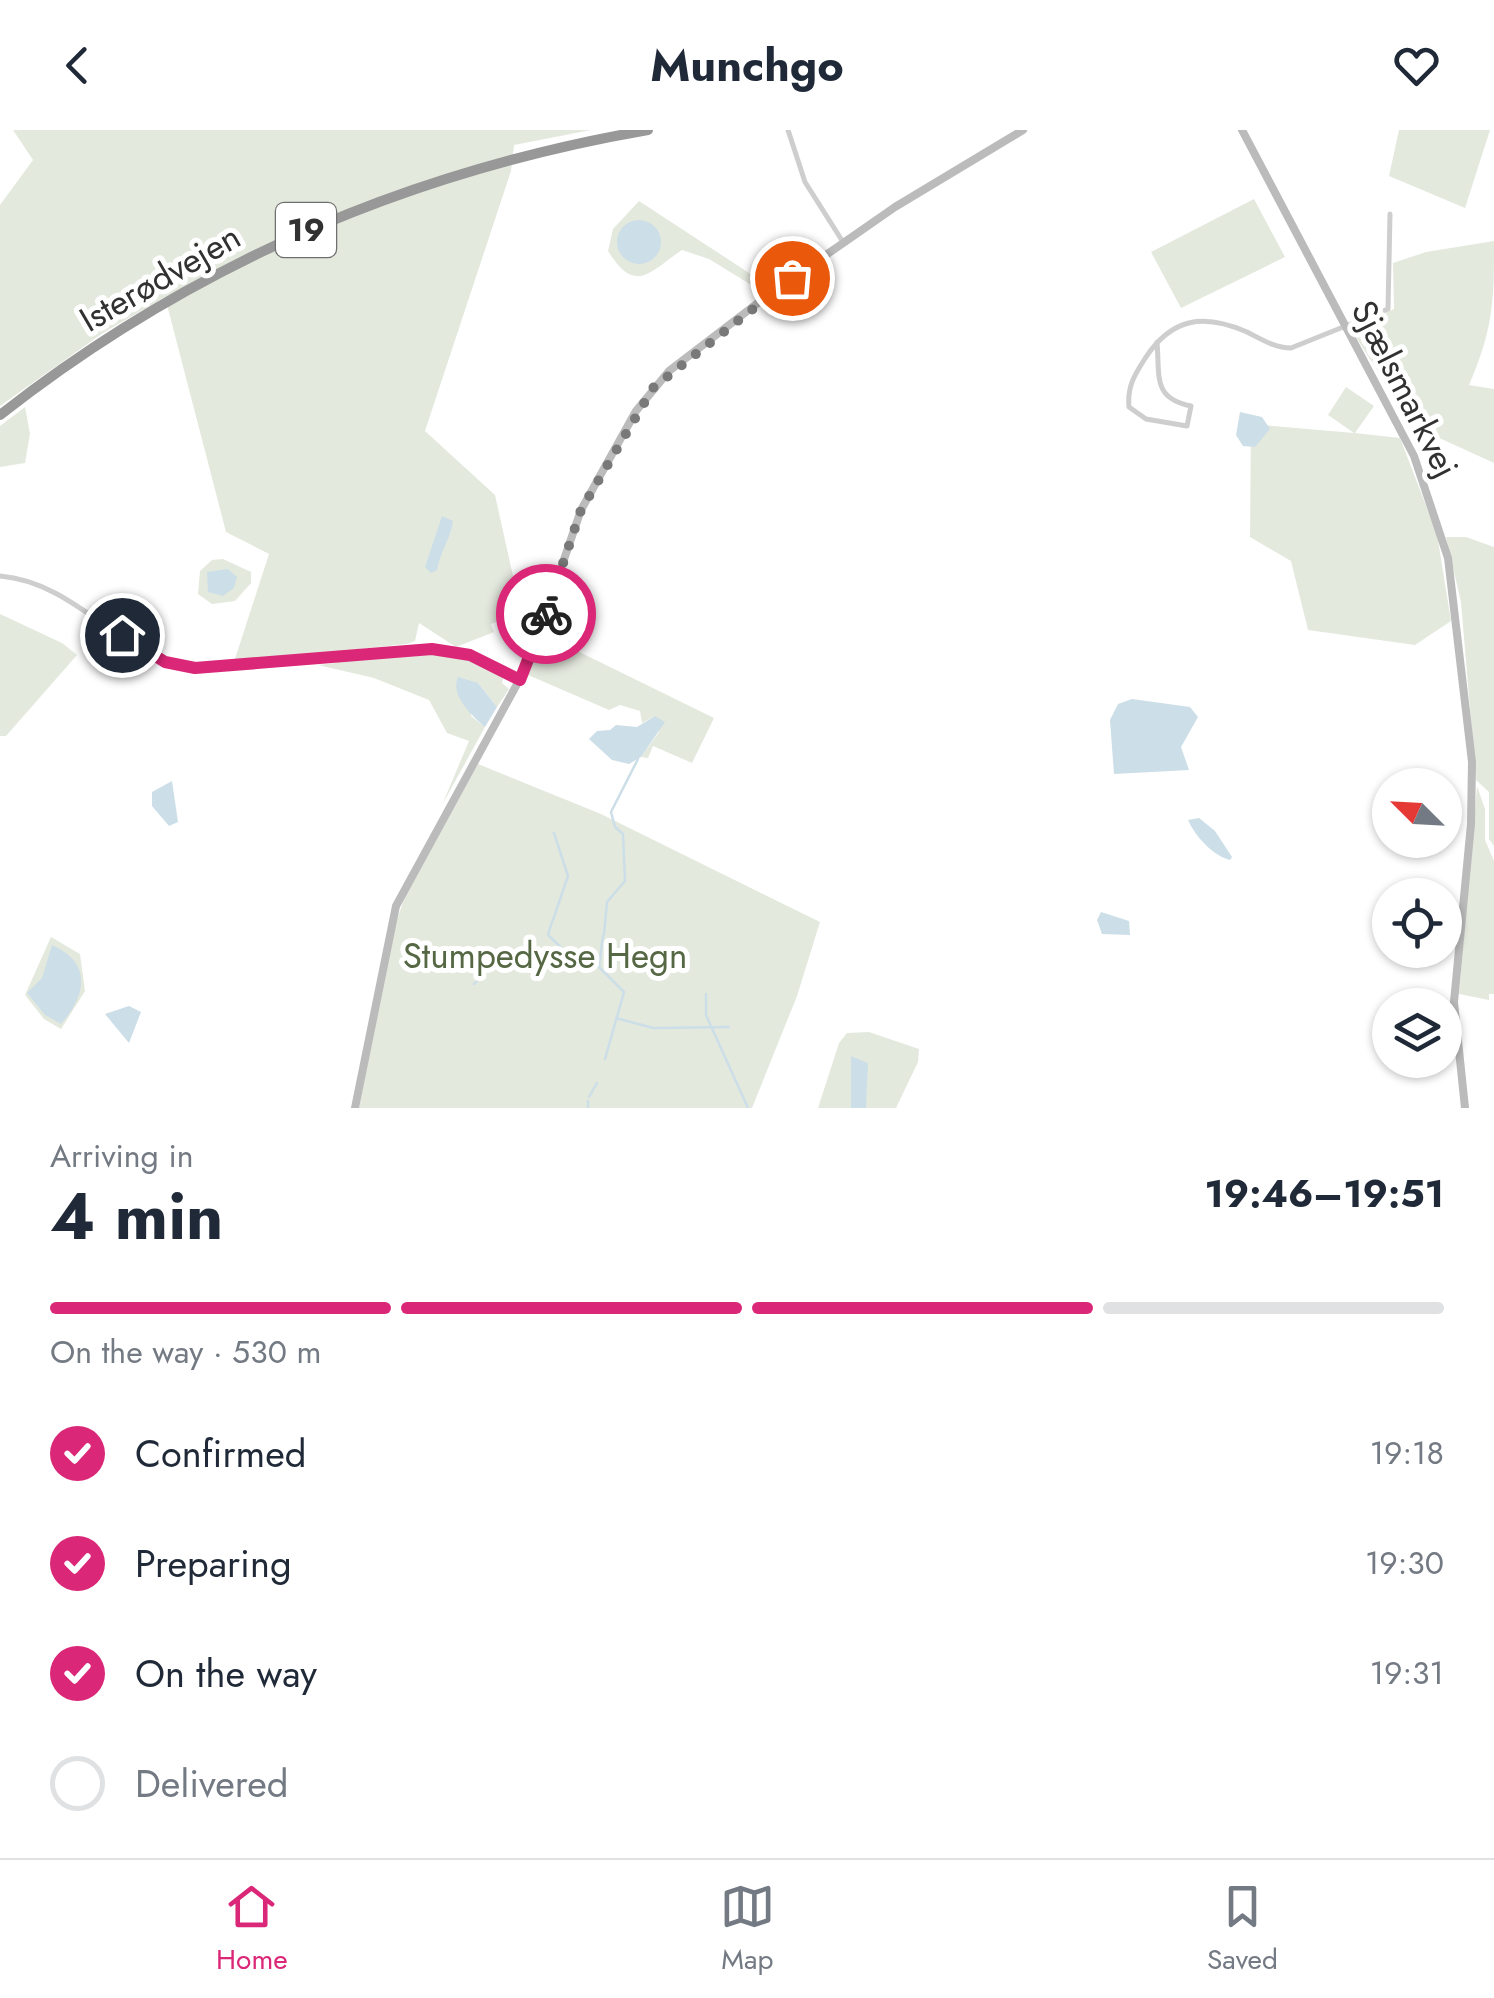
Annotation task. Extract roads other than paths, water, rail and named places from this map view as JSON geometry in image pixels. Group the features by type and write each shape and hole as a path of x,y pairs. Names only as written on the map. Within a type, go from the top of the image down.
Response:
{"highway":[{"name":"Isterødvejen","path":"0,415 155,307 293,235 417,187 487,165 648,130"}],"street":[{"path":"788,130 805,182 843,242"},
{"path":"355,1108 396,906 520,680 581,510 653,388 767,296 843,242 1023,130"},
{"name":"Sjælsmarkvej","path":"1242,130 1414,456 1442,532 1454,595 1472,762 1471,824 1454,1002 1465,1108"},
{"path":"1156,342 1163,395 1170,402 1190,406 1187,426 1146,420 1129,407 1132,378 1156,342 1169,328 1187,322 1225,324 1284,348 1388,309 1390,214"},
{"path":"0,576 46,588 150,654 179,667 432,649 470,655 520,680"}],"waterway":[{"path":"604,934 607,902 625,881 623,834 615,827 611,812 638,759"},
{"path":"553,920 568,876 554,833"},
{"path":"552,922 548,935 569,955"},
{"path":"603,936 599,967 624,992 605,1059"},
{"path":"474,984 501,959 520,951 562,953 599,967"},
{"path":"706,994 706,1015 748,1108"},
{"path":"616,1018 653,1028"},
{"path":"655,1028 729,1027"},
{"path":"589,1097 597,1083"},
{"path":"588,1101 588,1108"}],"park label":[{"name":"Stumpedysse Hegn","path":"545,956"}]}
